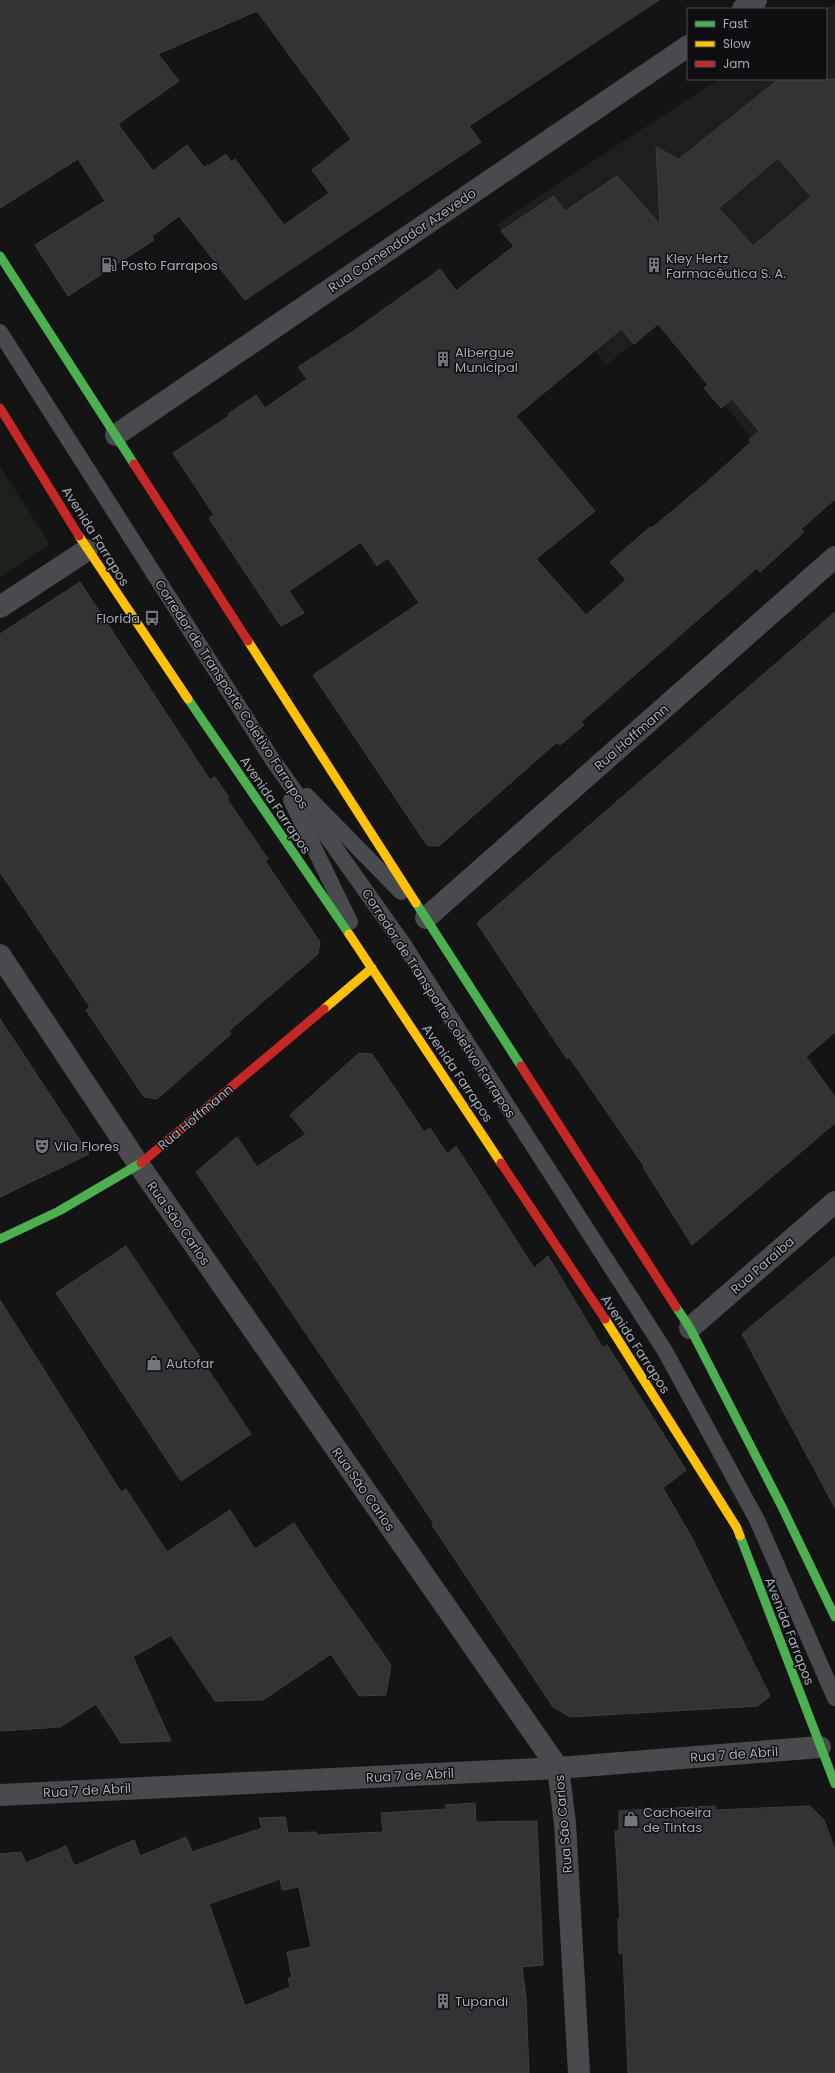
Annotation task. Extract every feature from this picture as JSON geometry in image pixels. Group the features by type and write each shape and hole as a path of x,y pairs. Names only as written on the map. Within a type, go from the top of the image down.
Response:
{"main road":[{"path":"0,256 690,1328 782,1507 835,1617"},
{"name":"Avenida Farrapos","path":"0,408 87,550 372,968 640,1372 737,1528 835,1784"},
{"name":"Rua Hoffmann","path":"0,1239 59,1211 139,1165 372,968"}],"street":[{"path":"744,8 756,0"},
{"name":"Rua Comendador Azevedo","path":"116,435 687,47"},
{"path":"0,607 87,550"},
{"name":"Rua Hoffmann","path":"426,918 835,557"},
{"name":"Rua São Carlos","path":"0,955 139,1165 558,1768 565,1823 579,2073"},
{"name":"Rua Paraíba","path":"690,1328 835,1202"},
{"name":"Rua 7 de Abril","path":"0,1795 558,1768 820,1747"}],"lane":[{"name":"Corredor de Transporte Coletivo Farrapos","path":"0,332 272,759 404,946 666,1352 757,1520 835,1698"},
{"path":"272,759 426,918"},
{"path":"272,759 372,968"}],"shaded area":[{"name":"Kley Hertz Farmacêutica S. A.","path":"835,3 835,499 816,516 658,324 606,365 497,224 717,80 827,80 827,8"},
{"path":"0,467 50,544 0,578"}],"building":[{"path":"0,0 659,0 469,126 481,142 245,300 179,216 152,236 154,240 68,296 35,245 105,201 78,159 0,208","holes":["257,11 351,139 312,170 329,193 284,225 235,159 231,162 226,154 209,166 204,167 187,145 153,171 118,124 179,81 158,54"]},
{"path":"835,79 835,499 801,529 804,532 760,572 757,568 581,722 584,725 560,745 557,742 439,846 427,845 313,675 419,603 388,558 377,566 361,542 289,591 304,613 281,626 209,518 214,515 173,453 229,416 228,414 256,395 265,408 307,379 298,367 352,332 440,269 456,291 514,246 501,231 554,196 565,211 617,176 660,224 656,147 679,159 778,80","holes":["778,158 811,197 753,246 719,208","658,324 708,385 704,388 721,408 732,399 759,431 749,440 751,442 707,482 652,528 650,527 610,562 626,580 586,615 536,559 595,511 516,416 621,329 634,344"]},
{"path":"80,582 210,780 215,777 229,798 227,799 268,859 265,861 320,942 318,954 229,1031 231,1034 157,1099 144,1097 86,1010 90,1007 0,872 0,634"},
{"path":"835,612 835,1032 806,1057 835,1097 835,1123 692,1245 643,1167 644,1166 569,1057 567,1059 477,923"},
{"name":"Vila Flores","path":"0,1019 89,1154 0,1197"},
{"path":"359,1053 372,1054 424,1132 430,1128 447,1154 456,1146 534,1268 548,1256 603,1348 607,1345 686,1470 663,1488 692,1538 770,1696 758,1706 570,1717 553,1707 432,1525 434,1524 196,1172 237,1137 257,1167 306,1134 290,1115"},
{"name":"Autofar","path":"126,1246 251,1434 181,1481 56,1293"},
{"path":"835,1256 835,1508 742,1334"},
{"path":"0,1300 121,1492 126,1489 167,1552 230,1510 255,1549 294,1523 334,1584 391,1665 386,1695 359,1696 331,1654 263,1700 215,1701 171,1635 133,1657 171,1741 121,1743 96,1704 60,1727 0,1731"},
{"path":"475,1803 476,1822 537,1821 543,1965 522,1967 526,1997 529,2073 0,2073 0,1854 21,1852 26,1863 66,1846 74,1866 134,1840 140,1856 186,1837 192,1852 262,1828 259,1818 285,1817 288,1833 316,1832 317,1835 383,1832 381,1813 446,1809 445,1805","holes":["280,1879 282,1890 299,1887 311,1947 287,1952 292,1977 288,1978 290,1987 245,2006 209,1904"]},
{"path":"715,1806 715,1810 810,1806 824,1820 835,1850 835,2073 628,2073 623,1953 619,1954 618,1919 620,1919 615,1831 619,1831 619,1811"}],"traffic: fast":[{"path":"0,256 134,464"},
{"path":"188,699 349,934"},
{"path":"416,903 521,1066"},
{"path":"0,1239 59,1211 141,1163"},
{"path":"676,1307 690,1328 782,1507 835,1617"},
{"path":"740,1536 835,1784"}],"traffic: slow":[{"path":"79,536 188,699"},
{"path":"248,641 416,903"},
{"path":"349,934 501,1163"},
{"path":"324,1009 372,968"},
{"path":"605,1319 737,1528 740,1536"}],"traffic: jam":[{"path":"0,408 79,536"},
{"path":"134,464 248,641"},
{"path":"141,1163 324,1009"},
{"path":"521,1066 676,1307"},
{"path":"501,1163 605,1319"}],"place":[{"name":"Posto Farrapos","path":"109,265"},
{"name":"Kley Hertz Farmacêutica S. A.","path":"654,265"},
{"name":"Albergue Municipal","path":"443,359"},
{"name":"Florida","path":"152,618"},
{"name":"Vila Flores","path":"42,1146"},
{"name":"Autofar","path":"154,1363"},
{"name":"Cachoeira de Tintas","path":"631,1819"},
{"name":"Tupandi","path":"443,2001"}]}
